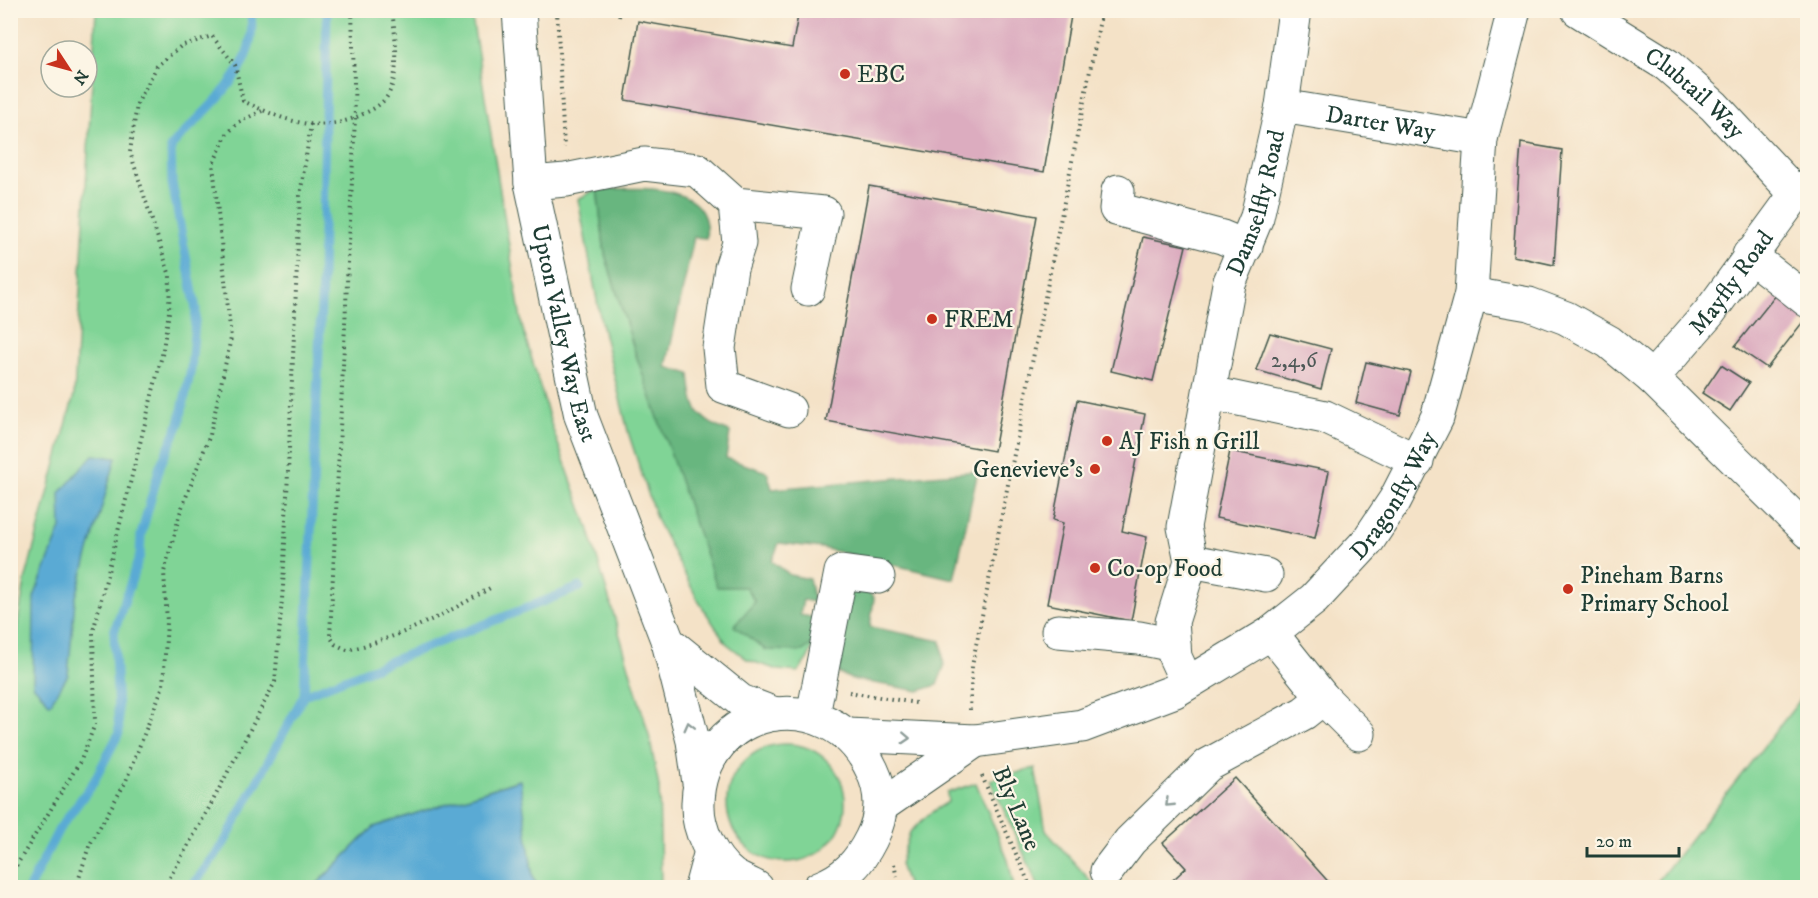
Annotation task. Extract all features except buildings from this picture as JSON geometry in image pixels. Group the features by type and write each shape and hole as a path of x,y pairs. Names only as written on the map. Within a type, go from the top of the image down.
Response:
{"street":[{"name":"Upton Valley Way East","path":"519,10 531,183 581,416 668,642 693,741 699,783"},
{"name":"Damselfly Road","path":"1191,561 1184,526 1229,284 1257,217 1282,106 1296,10"},
{"name":"Dragonfly Way","path":"848,735 975,741 1082,726 1175,691 1271,633 1314,599 1366,542 1417,461 1437,418 1471,294 1480,139 1514,10"},
{"name":"Clubtail Way","path":"1578,10 1667,65 1714,106 1802,190"},
{"name":"Darter Way","path":"1282,106 1480,139"},
{"path":"531,183 566,180 644,164 697,170 735,204 824,213 808,289"},
{"name":"Mayfly Road","path":"1652,378 1709,313 1749,255 1802,190"},
{"path":"1118,191 1116,209 1222,237 1246,247"},
{"path":"735,204 739,243 731,268 719,348 723,386 789,410"},
{"path":"1749,255 1808,301"},
{"path":"1471,294 1529,304 1566,318 1609,342 1652,378 1808,532"},
{"path":"1210,393 1325,417 1417,461"},
{"path":"1187,683 1175,657 1172,622 1191,561 1266,575"},
{"path":"816,701 842,572 878,577"},
{"path":"1058,631 1139,638 1174,645"},
{"path":"1271,633 1323,698 1359,734"},
{"name":"Upton Valley Way East","path":"668,642 741,701 775,714"},
{"path":"1107,872 1130,841 1208,765 1304,713 1323,698"},
{"path":"757,888 732,875 711,851 702,831 698,809 699,783 705,765 715,749 733,731 754,719 792,712 816,701"},
{"path":"816,701 864,753 877,780 881,806 875,831 861,857 856,880 819,888"},
{"name":"Dragonfly Way","path":"881,806 975,741"},
{"path":"701,888 711,851"}],"path":[{"path":"289,10 291,13 298,10"},
{"path":"352,10 355,118 330,636 335,644 346,650 366,646 452,609 490,588"},
{"path":"10,876 81,760 94,724 93,632 162,355 169,312 170,276 130,152 137,104 157,66 181,46 212,36 235,65 243,101 283,120 311,124 337,124 355,118 375,109 389,94 397,59 392,10"},
{"path":"557,10 566,180"},
{"path":"619,17 620,10"},
{"name":"Bly Lane","path":"1031,888 982,777 970,711 972,666 1102,10"},
{"path":"76,888 89,846 125,783 163,686 168,622 164,572 181,510 210,435 231,338 213,164 227,134 239,122 263,111"},
{"path":"164,888 275,682 283,587 300,196 311,124"},
{"path":"816,701 916,704 917,739"},
{"path":"895,853 894,862 899,888"}],"green space":[{"path":"96,11 471,11 522,326 552,427 588,527 649,735 659,787 661,884 658,888 539,887 533,879 519,780 374,827 314,887 11,888 11,663 25,581 74,395 91,99 99,99 99,39 94,39"},
{"path":"630,188 668,191 697,205 705,219 706,238 694,237 666,367 690,374 698,411 709,423 730,432 726,458 767,472 772,489 978,471 954,579 822,548 779,543 772,561 790,575 809,579 814,602 803,600 800,615 817,618 814,642 803,651 766,650 734,626 755,602 746,587 717,587 635,352 605,254 597,189"},
{"path":"597,189 605,254 635,352 698,531 746,587 755,602 814,642 808,658 798,672 778,670 748,660 726,643 699,602 657,521 629,435 602,327 578,199"},
{"path":"858,591 867,591 874,598 870,627 941,641 944,667 937,685 919,691 851,679 839,673 835,660 845,597"},
{"path":"1807,690 1807,887 1653,887 1797,704"},
{"path":"786,744 809,748 828,761 841,780 845,803 841,826 828,845 809,858 786,862 763,858 744,845 731,826 727,803 731,780 744,761 763,748"},
{"path":"1035,768 1046,831 1096,887 1039,887 990,780"},
{"path":"976,783 1008,860 1014,887 908,887 900,864 910,832 930,813 948,802 947,793"}],"water":[{"path":"93,455 116,458 75,600 68,675 50,704 33,685 34,597 61,528 60,493"},
{"path":"520,780 533,879 539,887 314,887 374,827"}],"waterway":[{"path":"29,888 59,829 93,783 119,733 114,632 140,555 141,535 160,466 179,424 191,369 196,309 172,183 171,147 214,103 239,69 248,51 252,31 250,10"},
{"path":"304,695 322,281 327,10"},
{"path":"191,888 224,843 304,695 580,587"}],"place":[{"name":"EBC","path":"845,74"},
{"name":"FREM","path":"932,319"},
{"name":"AJ Fish n Grill","path":"1107,441"},
{"name":"Genevieve's","path":"1095,469"},
{"name":"Co-op Food","path":"1095,568"},
{"name":"Pineham Barns Primary School","path":"1568,589"}]}
